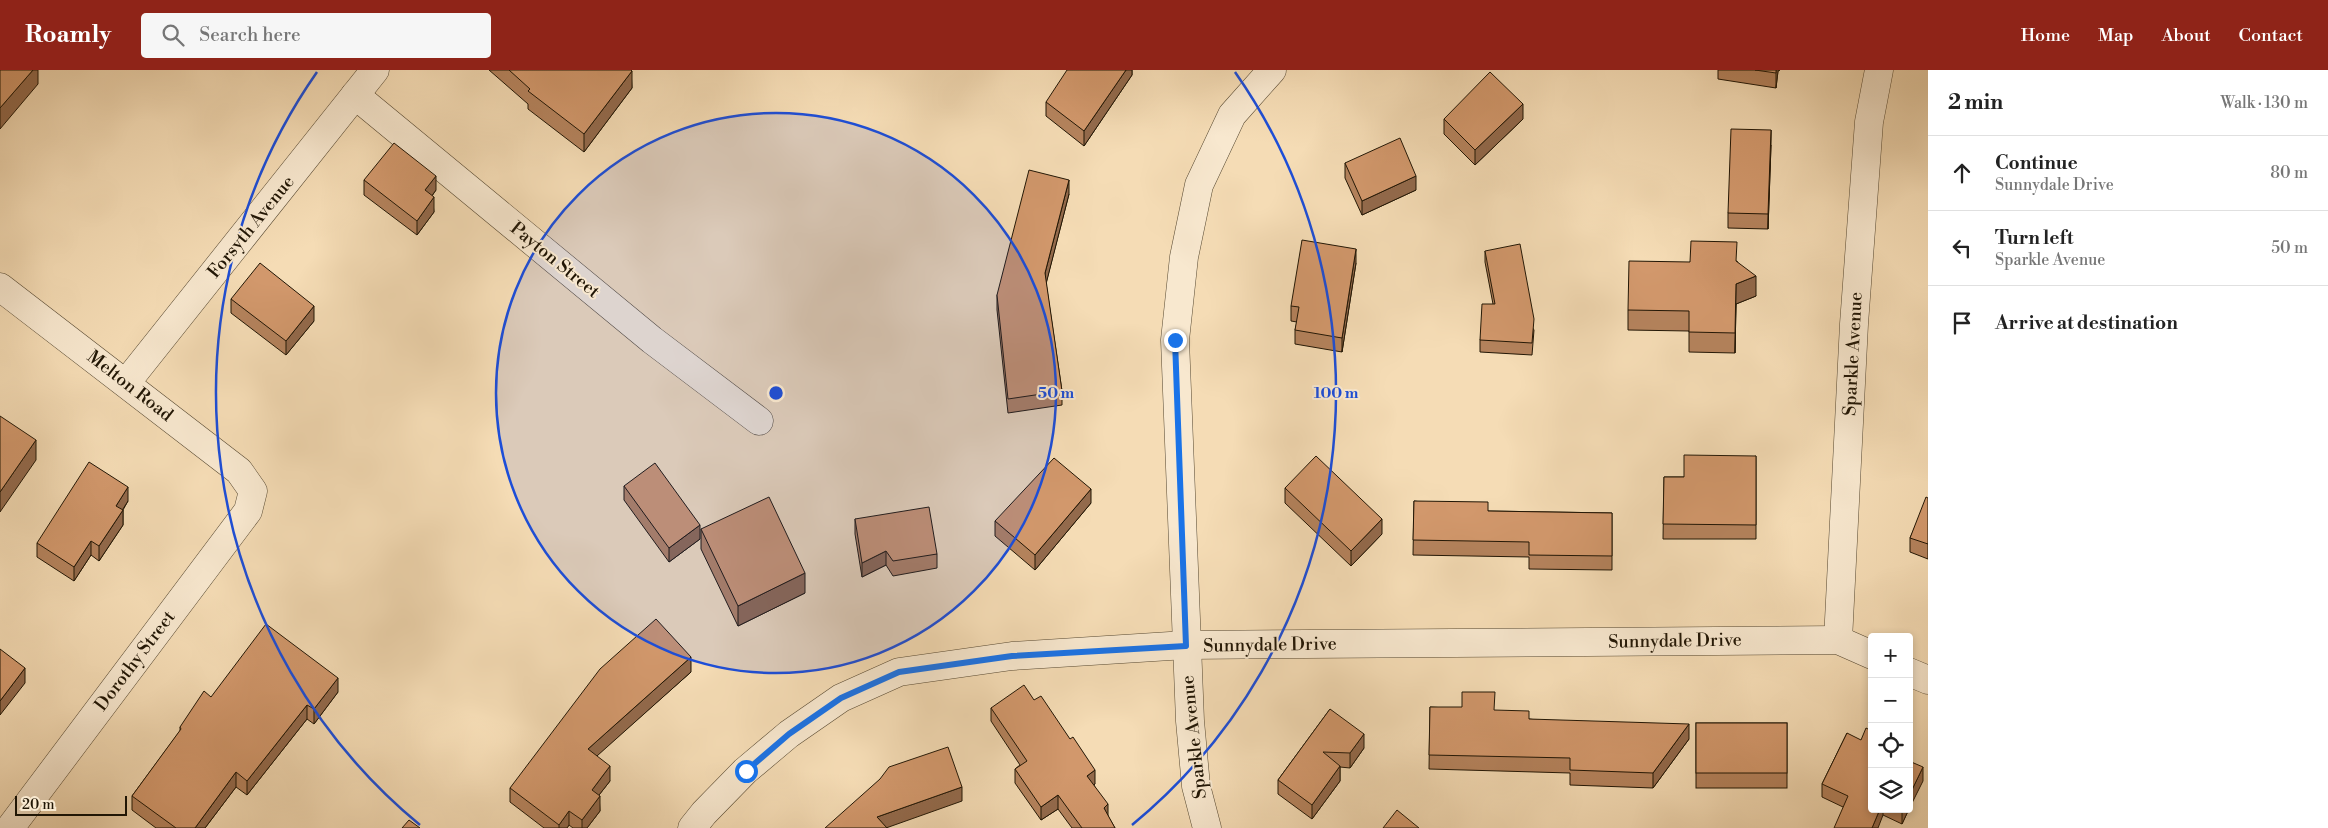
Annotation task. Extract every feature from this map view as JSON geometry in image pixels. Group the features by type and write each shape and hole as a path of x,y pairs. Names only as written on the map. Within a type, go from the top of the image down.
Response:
{"street":[{"name":"Forsyth Avenue","path":"126,383 375,70"},
{"name":"Sparkle Avenue","path":"1206,828 1196,786 1190,721 1175,340 1184,257 1199,185 1232,115 1272,70"},
{"name":"Sparkle Avenue","path":"1838,640 1854,324 1869,122 1879,70"},
{"name":"Payton Street","path":"355,95 652,340 759,421"},
{"name":"Melton Road","path":"0,287 239,471 253,492"},
{"name":"Dorothy Street","path":"10,828 248,511 253,492"},
{"name":"Sunnydale Drive","path":"692,828 704,812 746,771 789,734 841,698 899,672 1012,656 1186,646 1838,640 1868,653"},
{"path":"1913,674 1928,680"}],"building":[{"path":"0,70 33,70 0,108"},
{"path":"509,70 632,71 584,134 528,91 530,89"},
{"path":"1067,70 1126,70 1084,131 1046,102"},
{"path":"1755,70 1776,70 1776,73"},
{"path":"1490,72 1523,104 1475,150 1444,119"},
{"path":"1731,129 1771,130 1768,214 1728,213"},
{"path":"1400,138 1416,176 1362,201 1345,163"},
{"path":"394,143 436,176 425,190 434,197 417,221 364,180"},
{"path":"1029,170 1069,180 1045,273 1062,391 1008,399 997,295"},
{"path":"1302,240 1356,249 1342,338 1295,330 1299,307 1291,306"},
{"path":"1691,241 1737,242 1736,261 1756,276 1736,284 1735,333 1689,332 1689,311 1628,310 1629,261 1690,262"},
{"path":"1520,244 1534,319 1532,343 1480,340 1482,304 1495,304 1485,251"},
{"path":"260,263 314,306 286,341 231,299"},
{"path":"0,416 36,440 0,492"},
{"path":"1684,455 1756,456 1756,525 1663,524 1664,477 1684,477"},
{"path":"1316,456 1382,519 1351,551 1285,488"},
{"path":"1054,458 1091,489 1035,555 995,521"},
{"path":"89,462 128,487 116,506 123,510 99,546 91,541 74,567 37,543"},
{"path":"655,463 700,525 669,548 624,486"},
{"path":"769,497 805,573 738,606 701,529"},
{"path":"1926,497 1928,498 1928,544 1910,538"},
{"path":"1414,501 1488,502 1488,511 1612,513 1612,556 1529,555 1529,542 1413,540"},
{"path":"929,507 937,554 893,561 886,551 862,563 855,519"},
{"path":"656,619 691,657 588,749 610,766 592,790 600,796 582,820 569,811 559,825 510,788 600,669"},
{"path":"266,624 338,678 314,709 307,705 247,781 236,772 195,828 176,828 132,796 181,729 180,727 204,691 211,697"},
{"path":"0,649 25,668 0,701"},
{"path":"1024,685 1034,700 1041,696 1070,739 1073,737 1095,770 1087,776 1108,804 1104,808 1115,828 1082,828 1058,795 1041,807 1015,769 1027,761 991,708"},
{"path":"1462,692 1495,692 1494,710 1529,711 1529,719 1689,724 1653,773 1570,770 1570,758 1429,755 1430,707 1462,707"},
{"path":"1330,709 1364,734 1350,753 1323,752 1340,766 1312,805 1278,780"},
{"path":"1696,723 1787,723 1787,773 1696,773"},
{"path":"1866,728 1868,729 1868,813 1878,813 1872,828 1834,828 1848,796 1822,784 1847,733 1861,740"},
{"path":"948,747 962,787 877,817 887,828 825,828 880,779 889,767"},
{"path":"1913,763 1923,767 1913,788"},
{"path":"1397,810 1419,828 1383,828"},
{"path":"409,820 420,828 402,828"}],"route":[{"path":"746,771 789,734 841,698 899,672 1012,656 1186,646 1175,340"}]}
